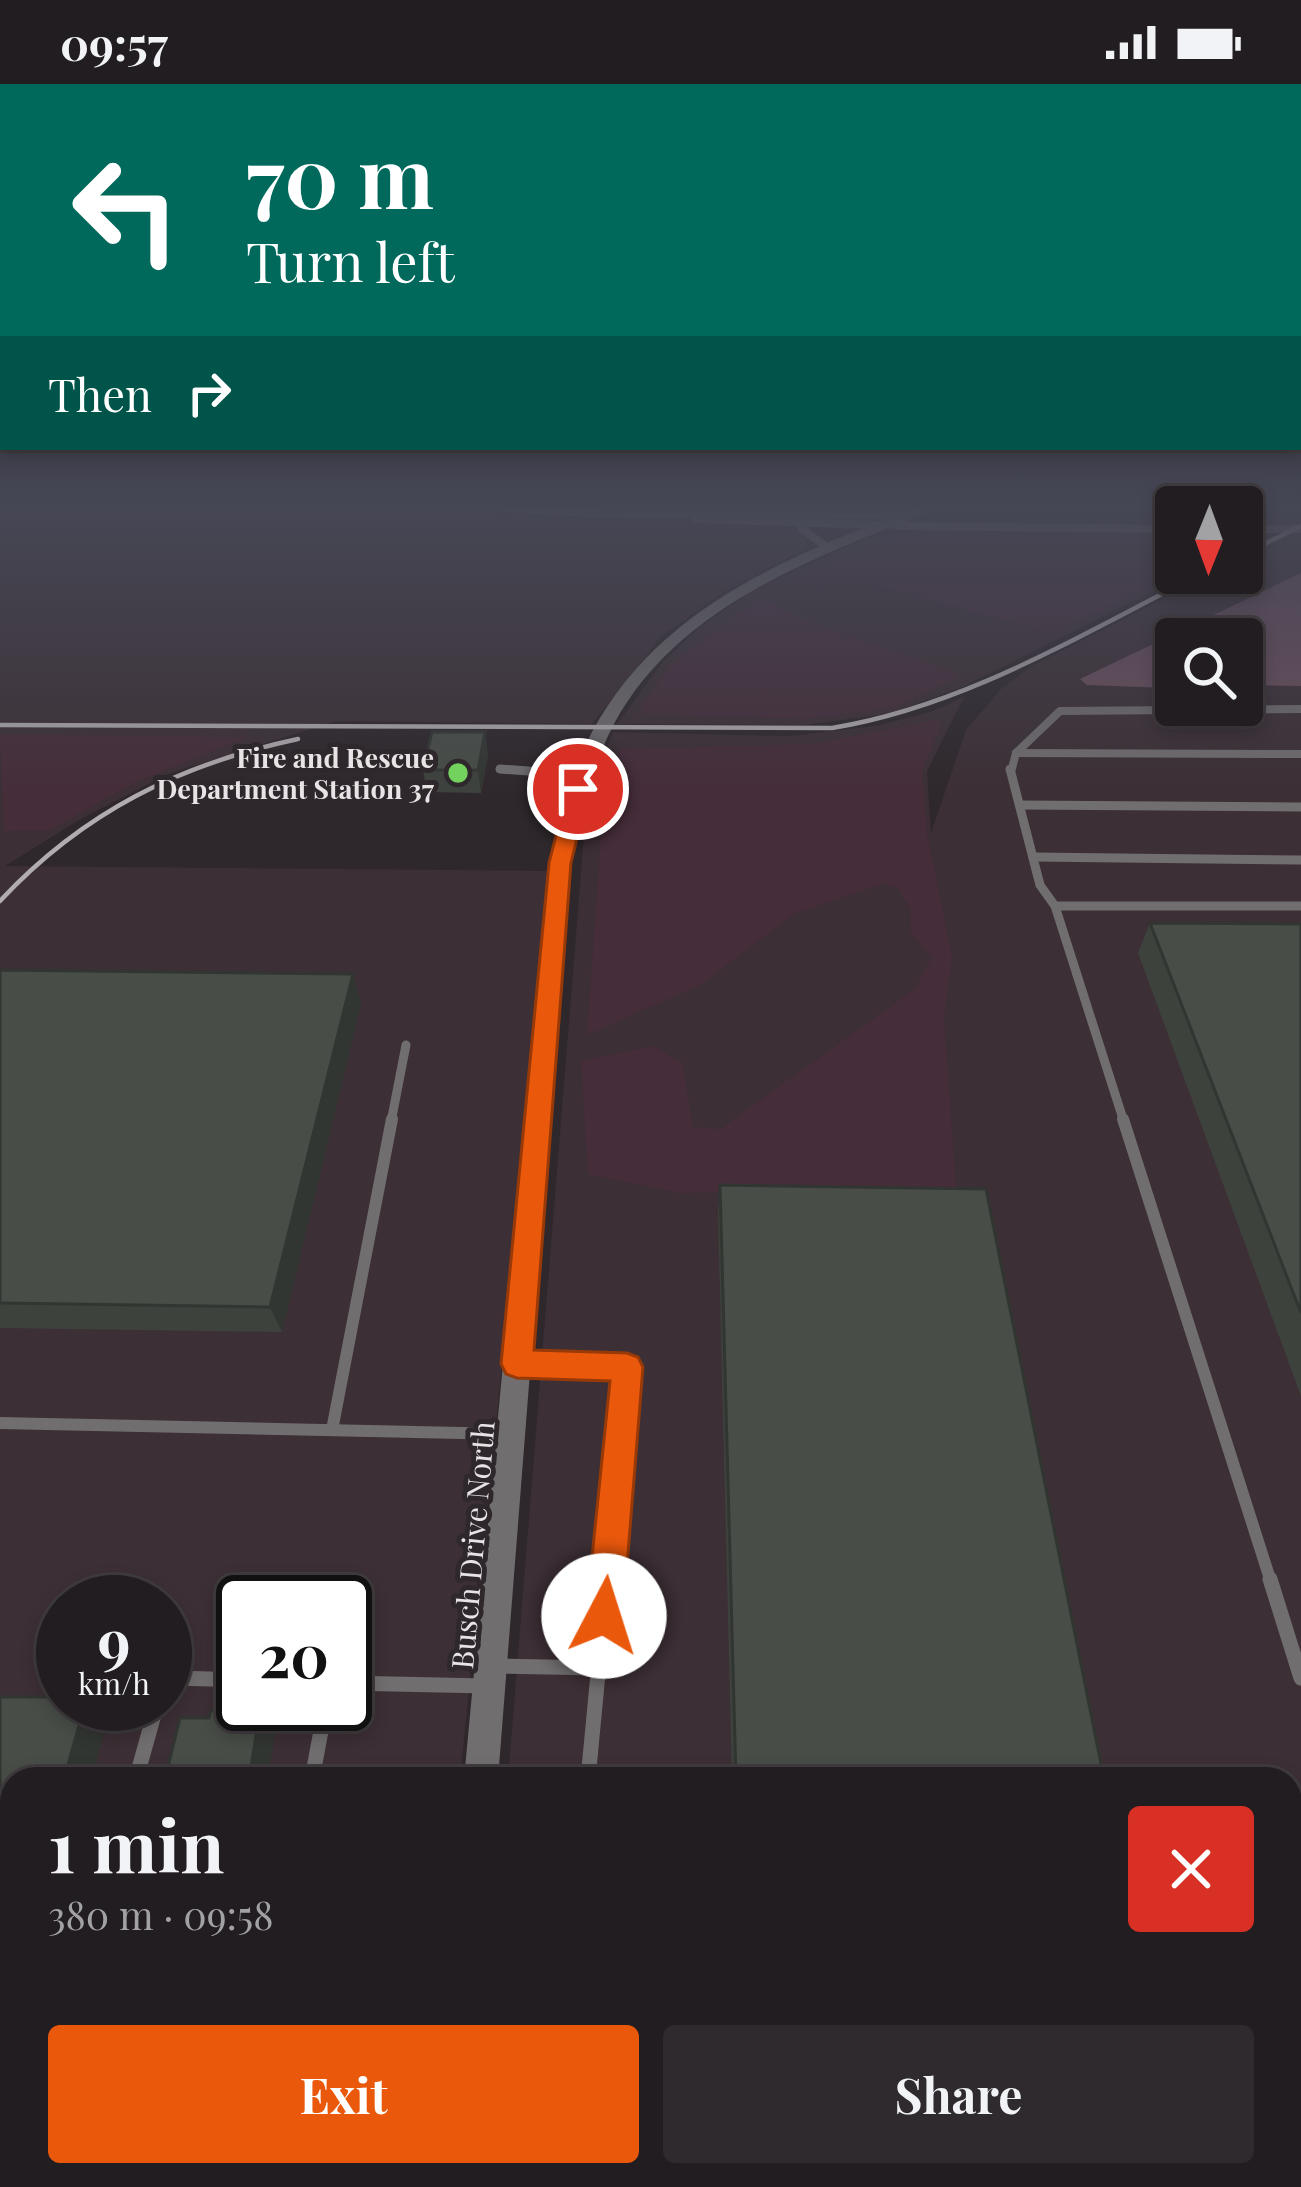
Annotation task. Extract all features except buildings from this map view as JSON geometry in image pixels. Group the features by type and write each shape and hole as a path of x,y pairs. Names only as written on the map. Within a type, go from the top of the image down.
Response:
{"street":[{"name":"Busch Drive North","path":"483,1767 560,863 584,775 617,703 678,634 719,603"}],"lane":[{"path":"1301,709 1072,708 1060,711 1016,753 1010,766 1040,885 1055,906 1301,1678"},
{"path":"1016,753 1301,754"},
{"path":"500,769 584,775"},
{"path":"1020,805 1301,807"},
{"path":"1033,857 1301,860"},
{"path":"1055,906 1301,907"},
{"path":"332,1430 406,1045"},
{"path":"517,1364 627,1367 589,1767"},
{"path":"0,1423 511,1434"},
{"path":"372,1681 599,1668"},
{"path":"139,1767 149,1731"},
{"path":"314,1767 321,1731"}],"shaded area":[{"path":"0,603 708,603 662,636 592,724 336,721 168,774 79,820 5,866 552,871 461,1767 0,1767"},
{"path":"734,603 1130,603 960,688 887,714 804,725 617,724 663,662"},
{"path":"754,603 771,603 800,618 962,675 893,708 805,719 638,713 670,664"},
{"path":"943,603 1115,603 1053,634"},
{"path":"1156,603 1301,603 1301,1767 509,1767 585,823 594,777 613,732 789,736 876,726 930,712 964,697 927,771 931,833 966,730 1001,689 1032,666"},
{"path":"1238,603 1301,603 1301,686 1263,685 1263,618 1207,618"},
{"path":"1155,643 1155,688 1087,685 1080,679"},
{"path":"935,720 942,723 922,771 927,834 952,957 944,1017 956,1188 679,1193 588,1174 581,1061 653,1046 682,1062 693,1127 720,1129 915,989 932,957 911,933 911,910 898,888 884,883 794,914 702,984 587,1035 603,807 621,749 813,744"},
{"path":"0,734 248,737 134,783 49,830 4,831"}],"railway":[{"path":"0,725 832,728 930,703 977,685 1145,603"},
{"path":"0,901 65,842 136,796 213,762 298,739"}],"place":[{"name":"Fire and Rescue Department Station 37","path":"458,773"}],"route":[{"path":"578,789 560,863 517,1364 627,1367 604,1616"}]}
